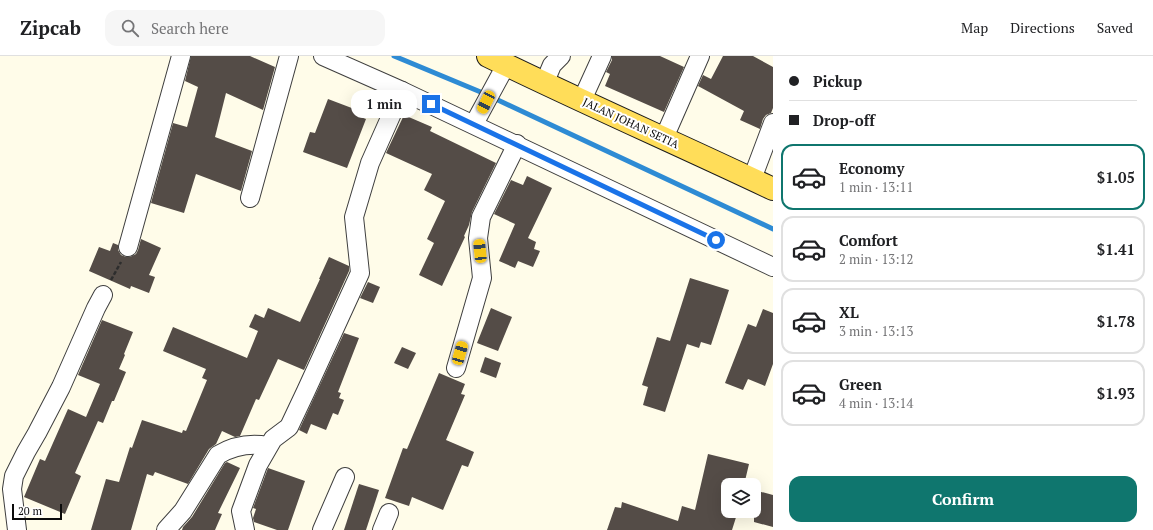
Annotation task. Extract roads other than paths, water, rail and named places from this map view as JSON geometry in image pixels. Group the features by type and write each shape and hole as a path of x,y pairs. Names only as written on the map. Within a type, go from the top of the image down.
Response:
{"main road":[{"name":"JALAN JOHAN SETIA","path":"497,67 667,133 773,189"}],"street":[{"path":"128,248 181,56"},
{"path":"250,198 289,56"},
{"path":"322,56 402,91 477,118 517,144 773,267"},
{"path":"544,84 552,66 561,56"},
{"path":"582,100 602,56"},
{"path":"667,133 700,56"},
{"path":"477,118 497,67"},
{"path":"245,530 241,511 258,465 273,439 289,427 360,273 354,217 370,163 402,91"},
{"path":"752,179 773,123"},
{"path":"456,368 482,278 478,238 482,217 517,144"},
{"path":"17,530 12,489 14,476 61,386 103,295"},
{"path":"166,530 183,510 218,455 226,450 250,444 268,446"},
{"path":"322,530 345,477"},
{"path":"382,530 388,512"}],"waterway":[{"path":"394,56 483,93 773,229"}]}
